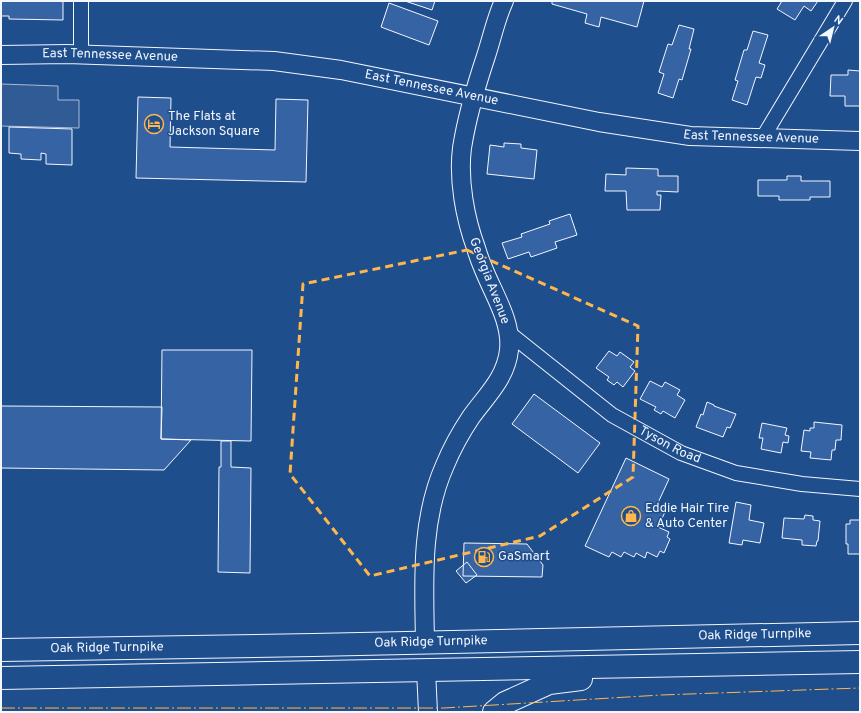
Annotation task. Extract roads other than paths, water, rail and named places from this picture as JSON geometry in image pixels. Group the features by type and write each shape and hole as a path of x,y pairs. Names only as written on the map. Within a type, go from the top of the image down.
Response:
{"highway":[{"name":"Oak Ridge Turnpike","path":"1,650 313,646 425,642 860,634"},
{"path":"688,637 689,665"},
{"path":"425,642 426,670"},
{"name":"Oak Ridge Turnpike","path":"1,678 860,662"},
{"path":"494,712 505,703 549,683 598,678 657,665"}],"street":[{"path":"81,1 81,54"},
{"name":"Georgia Avenue","path":"425,642 424,583 427,524 434,494 457,439 472,416 489,395 505,369 509,350 509,333 502,311 483,269 468,227 462,184 462,149 473,96 504,1"},
{"path":"762,139 845,1"},
{"name":"East Tennessee Avenue","path":"1,55 81,54 274,61 341,70 599,122 690,136 860,141"},
{"name":"Tyson Road","path":"509,333 612,415 681,453 736,473 802,484 860,489"},
{"path":"426,670 428,712"}],"place":[{"name":"The Flats at Jackson Square","path":"154,124"},
{"name":"Eddie Hair Tire & Auto Center","path":"631,516"},
{"name":"GaSmart","path":"484,557"}]}
